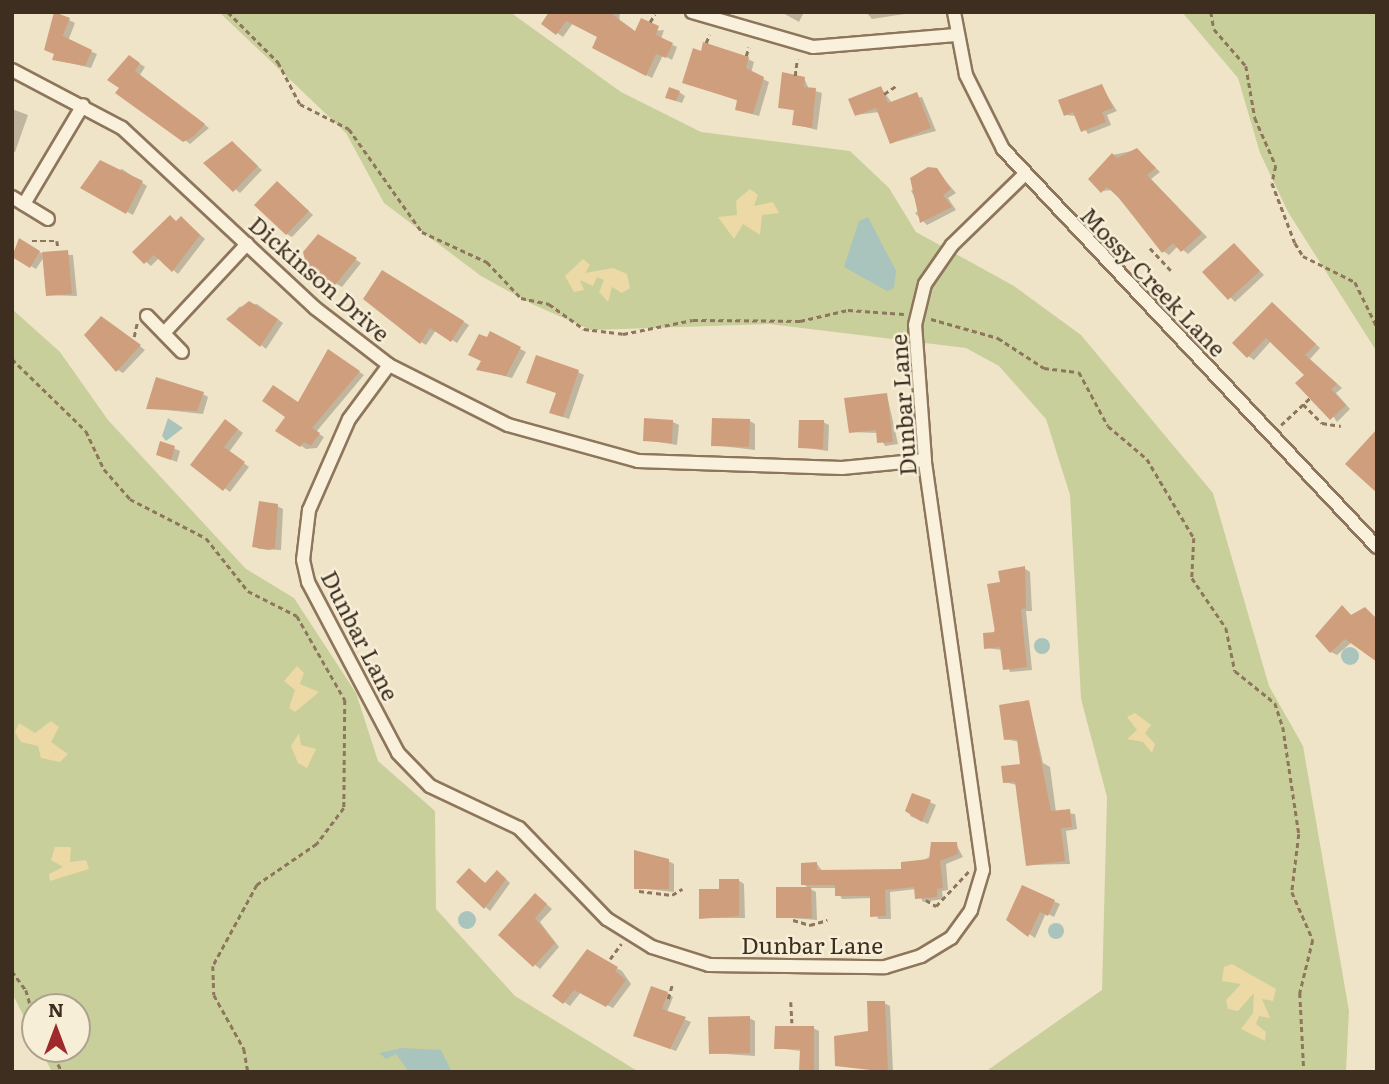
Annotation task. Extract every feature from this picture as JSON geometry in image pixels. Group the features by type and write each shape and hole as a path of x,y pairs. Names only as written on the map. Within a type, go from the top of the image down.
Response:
{"street":[{"path":"692,12 813,47 853,48 955,35"},
{"name":"Mossy Creek Lane","path":"954,12 955,35 982,113 1024,174 1377,547"},
{"name":"Dickinson Drive","path":"12,71 83,105 122,128 247,244 390,365 508,425 638,461 842,468 925,460"},
{"path":"48,219 18,201 83,105"},
{"name":"Dunbar Lane","path":"390,365 349,419 309,510 303,560 308,582 398,753 430,786 519,828 607,919 652,947 709,965 885,967 921,956 958,929 971,910 983,870 925,460 914,345 925,284 952,244 1024,174"},
{"path":"164,333 247,244"},
{"path":"147,316 182,352"}],"path":[{"path":"1211,12 1214,29 1246,66 1255,118 1276,166 1272,183 1295,243 1303,256 1354,282 1377,327"},
{"path":"650,22 654,14"},
{"path":"706,43 709,35"},
{"path":"746,56 749,47"},
{"path":"795,76 797,59"},
{"path":"884,94 896,86"},
{"path":"32,241 58,241 58,247"},
{"path":"1150,248 1173,273"},
{"path":"12,359 86,431 104,468 130,499 206,538 248,591 297,616 345,700 344,808 317,844 257,886 213,966 215,995 247,1057 248,1072"},
{"path":"1281,425 1310,398"},
{"path":"1303,404 1322,423 1341,426"},
{"path":"926,900 936,906 967,871 983,870"},
{"path":"639,891 672,895 682,889"},
{"path":"793,920 810,925 827,920"},
{"path":"610,959 621,944"},
{"path":"12,971 27,993"},
{"path":"668,999 671,985"},
{"path":"791,1002 792,1023"}],"green space":[{"path":"219,12 510,12 621,92 701,132 850,151 889,188 916,232 1014,286 1081,335 1213,493 1269,686 1303,746 1349,1011 1346,1072 985,1072 1102,990 1107,797 1081,699 1070,495 1046,419 999,366 966,348 769,324 591,330 532,304 481,276 384,203 346,133"},
{"path":"1182,12 1377,12 1377,352 1288,212 1260,153 1238,78"},
{"path":"12,309 60,352 108,420 246,569 294,598 356,693 378,761 435,811 436,909 515,996 639,1072 52,1072 47,1063 91,1063 91,993 21,993 21,1011 12,993"}],"sand":[{"path":"750,189 758,195 754,206 773,202 779,213 762,215 760,235 743,224 734,239 718,217 737,215 736,201"},
{"path":"583,259 590,265 585,273 613,268 627,274 630,288 622,293 612,287 608,302 599,292 604,280 597,277 593,286 580,280 584,290 574,292 565,276"},
{"path":"297,666 304,673 300,684 319,692 295,712 289,708 295,690 284,681"},
{"path":"1135,713 1151,725 1145,733 1155,744 1152,753 1143,742 1127,739 1137,730 1127,717"},
{"path":"51,721 59,727 51,742 68,754 60,762 41,758 38,746 21,742 15,732 19,723 35,733"},
{"path":"299,733 301,745 316,749 307,768 298,763 291,746"},
{"path":"55,847 71,847 70,862 86,860 89,869 50,881 49,874 63,867 51,860"},
{"path":"1232,964 1276,989 1273,1001 1262,999 1270,1018 1259,1016 1256,1024 1266,1032 1265,1041 1241,1029 1253,1013 1254,993 1238,1011 1228,1009 1226,1000 1241,984 1222,981 1224,967"}],"water":[{"path":"868,217 896,271 894,288 887,291 844,267 859,221"},
{"path":"168,418 183,428 166,441 162,436"},
{"path":"1042,638 1050,646 1042,654 1034,646"},
{"path":"1350,647 1356,650 1359,656 1356,662 1350,665 1344,662 1341,656 1344,650"},
{"path":"467,911 473,914 476,920 473,926 467,929 461,926 458,920 461,914"},
{"path":"1056,923 1064,931 1056,939 1048,931"},
{"path":"402,1048 441,1050 452,1072 409,1072 396,1054 386,1059 379,1053"}],"building":[{"path":"54,12 70,18 63,36 92,50 85,66 52,60 54,54 44,50"},
{"path":"549,12 609,12 635,31 641,18 659,26 656,35 673,43 666,58 656,54 646,76 592,48 597,37 566,21 556,35 541,24"},
{"path":"703,42 749,57 746,68 764,77 753,114 735,110 737,100 682,83 693,48 701,51"},
{"path":"129,55 140,63 135,71 205,124 194,136 183,142 115,93 119,88 107,80"},
{"path":"782,72 805,77 804,87 816,88 812,128 792,125 794,110 778,108"},
{"path":"1102,84 1113,108 1102,112 1106,122 1081,132 1073,112 1064,116 1058,100"},
{"path":"881,86 888,103 917,92 931,128 890,144 876,108 855,116 848,99"},
{"path":"669,87 680,91 676,101 665,98"},
{"path":"232,141 258,166 233,192 203,163"},
{"path":"1137,148 1156,168 1147,175 1202,233 1181,252 1173,243 1162,253 1119,198 1107,187 1101,193 1088,179 1112,153 1117,158"},
{"path":"100,160 143,181 126,214 80,188"},
{"path":"928,167 937,168 951,189 943,195 952,207 920,223 910,178"},
{"path":"277,181 309,211 286,235 254,205"},
{"path":"170,215 176,221 181,216 200,235 172,272 154,255 144,264 132,252"},
{"path":"318,234 357,258 335,285 307,269 303,252"},
{"path":"19,238 40,251 30,268 12,257"},
{"path":"1234,243 1260,271 1228,300 1202,272"},
{"path":"68,250 72,294 46,296 42,252"},
{"path":"382,270 464,321 451,342 430,328 420,344 363,299"},
{"path":"249,301 278,319 260,347 226,319"},
{"path":"1272,302 1316,344 1305,355 1337,384 1331,389 1346,405 1330,420 1295,383 1304,375 1266,338 1247,358 1232,343"},
{"path":"101,316 141,345 116,372 84,335"},
{"path":"490,331 521,347 506,376 476,370 481,361 468,355 479,334 487,337"},
{"path":"328,349 360,371 312,428 320,433 311,446 304,442 300,447 275,431 285,417 262,401 273,385 298,402"},
{"path":"536,355 579,370 563,417 549,413 556,393 526,383"},
{"path":"156,377 204,392 197,411 146,409"},
{"path":"887,393 893,442 877,443 876,430 849,433 844,398"},
{"path":"644,418 673,420 672,443 643,441"},
{"path":"712,418 750,419 749,447 711,446"},
{"path":"225,419 238,429 224,447 245,462 223,491 190,465"},
{"path":"799,420 824,420 823,449 798,448"},
{"path":"1377,429 1377,493 1345,464"},
{"path":"160,441 175,446 171,460 156,455"},
{"path":"259,501 278,504 275,548 269,550 252,547"},
{"path":"1025,566 1026,608 1021,609 1027,667 1003,670 1000,647 984,649 983,633 995,632 987,584 1000,582 998,571"},
{"path":"1342,605 1351,615 1365,607 1377,619 1377,662 1345,639 1330,653 1315,636"},
{"path":"1029,700 1051,811 1070,809 1072,827 1061,828 1065,861 1026,866 1015,782 1003,783 1001,766 1020,764 1017,739 1004,740 999,705"},
{"path":"912,793 931,800 922,822 905,811"},
{"path":"931,842 957,842 958,854 940,861 943,888 937,889 937,897 915,899 914,887 885,890 886,916 870,917 870,896 835,896 835,885 801,885 801,863 817,862 817,870 901,869 901,862 929,859"},
{"path":"634,850 669,859 669,889 634,889"},
{"path":"469,868 485,883 497,870 506,879 484,909 456,882"},
{"path":"719,879 739,879 739,916 699,919 699,889 719,889"},
{"path":"1022,885 1055,900 1048,916 1040,912 1028,937 1006,920"},
{"path":"776,887 811,887 812,918 776,918"},
{"path":"535,893 547,904 535,918 555,943 533,967 498,935"},
{"path":"587,949 618,967 615,971 626,980 606,1007 574,990 563,1004 552,996"},
{"path":"651,986 668,992 662,1009 686,1017 670,1049 633,1036"},
{"path":"867,1001 885,1001 888,1072 835,1066 834,1036 868,1031"},
{"path":"750,1016 750,1053 709,1054 708,1017"},
{"path":"775,1026 814,1026 814,1071 799,1071 800,1049 774,1049"}]}
